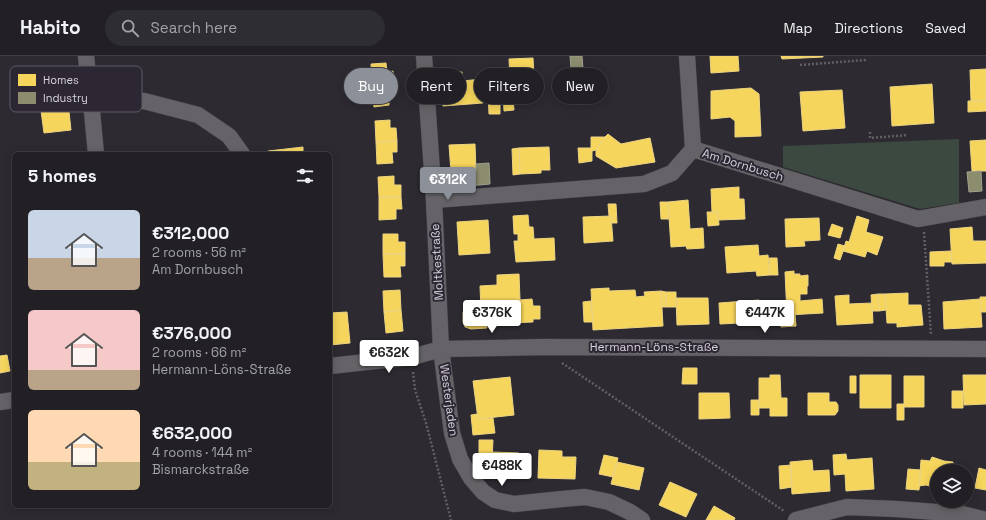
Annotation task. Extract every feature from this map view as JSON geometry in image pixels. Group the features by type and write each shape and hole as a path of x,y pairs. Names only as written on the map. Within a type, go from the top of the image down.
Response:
{"street":[{"path":"86,56 87,66"},
{"name":"Moltkestraße","path":"424,56 442,348"},
{"path":"687,56 692,149"},
{"path":"142,101 198,115 229,136 241,152"},
{"path":"92,112 96,152"},
{"name":"Am Dornbusch","path":"434,200 644,184 672,172 692,149 918,219 986,207"},
{"name":"Hermann-Löns-Straße","path":"332,366 412,357 442,348 543,347 986,350"},
{"name":"Westerjaden","path":"442,348 452,432 460,459 471,478 483,492 495,500 514,504 585,498 609,502 630,512 642,520"},
{"path":"0,402 12,400"},
{"path":"797,520 846,507 962,514 986,520"}],"path":[{"path":"800,65 866,60"},
{"path":"870,132 870,138 908,135"},
{"path":"923,218 932,349"},
{"path":"543,347 563,364 797,520"},
{"path":"412,357 415,390 426,423 451,520"}],"green space":[{"path":"959,139 959,203 920,209 783,167 783,146"}],"building: Homes":[{"path":"710,56 738,56 739,71 711,73"},
{"path":"781,56 823,56 823,57 782,59"},
{"path":"533,58 534,68 509,68 509,59"},
{"path":"386,63 387,68 371,68 371,64"},
{"path":"986,69 986,101 971,101 970,70"},
{"path":"474,80 474,104 443,106 443,104 466,104 466,81"},
{"path":"932,84 934,123 892,126 890,87"},
{"path":"751,88 759,94 761,136 735,137 735,121 730,117 711,119 711,91"},
{"path":"842,90 845,128 803,131 800,92"},
{"path":"968,101 986,101 986,111 968,112"},
{"path":"374,104 389,104 389,105 374,107"},
{"path":"489,104 500,104 500,114 489,114"},
{"path":"504,104 513,104 514,110 504,111"},
{"path":"41,112 69,112 71,130 44,133"},
{"path":"390,120 390,128 396,128 397,141 376,142 375,121"},
{"path":"608,134 621,144 650,138 655,162 616,168 596,156 596,150"},
{"path":"591,137 605,137 596,150 592,151 592,161 579,163 578,148 591,148"},
{"path":"986,140 986,171 972,171 970,141"},
{"path":"397,141 397,152 392,152 393,163 377,164 376,142"},
{"path":"475,144 476,171 451,172 449,145"},
{"path":"303,147 303,152 268,151"},
{"path":"549,147 550,170 541,170 541,173 520,174 519,148"},
{"path":"519,148 520,174 513,175 512,149"},
{"path":"394,176 394,185 401,185 401,197 379,197 378,177"},
{"path":"739,187 739,199 744,199 745,219 719,220 718,212 712,212 711,189"},
{"path":"379,197 401,197 402,209 396,209 396,219 379,220"},
{"path":"688,200 690,229 703,228 704,248 687,249 686,246 671,247 668,202"},
{"path":"660,202 668,202 669,219 661,219"},
{"path":"608,204 616,204 617,223 612,223 611,216 609,216"},
{"path":"707,212 718,212 719,225 708,226"},
{"path":"528,215 529,227 533,227 534,239 554,238 555,260 516,262 514,241 518,241 518,234 514,234 513,216"},
{"path":"611,216 613,241 584,243 583,217"},
{"path":"857,216 869,220 866,232 883,237 877,255 867,251 865,257 843,251 846,241 849,242"},
{"path":"819,218 820,240 804,241 805,246 786,247 785,219"},
{"path":"488,220 490,253 459,255 457,222"},
{"path":"832,224 843,228 840,238 828,235"},
{"path":"972,227 973,241 986,241 986,263 952,264 950,229"},
{"path":"383,234 398,234 398,242 405,242 405,254 383,254"},
{"path":"838,244 845,246 840,260 834,258"},
{"path":"758,245 759,256 768,255 770,275 757,276 756,271 727,273 725,247"},
{"path":"951,251 952,262 944,262 944,266 930,266 930,252"},
{"path":"383,254 405,254 405,266 400,266 401,277 384,277"},
{"path":"769,258 777,258 778,275 770,275"},
{"path":"794,271 794,274 800,274 800,276 808,275 807,294 800,294 800,301 822,299 823,313 787,315 785,272"},
{"path":"519,274 520,300 532,299 533,306 540,306 540,319 533,319 533,322 486,324 487,328 471,329 465,327 463,322 463,312 481,311 480,286 497,285 497,275"},
{"path":"609,288 609,291 635,290 636,297 645,296 644,292 661,291 663,326 593,330 591,289"},
{"path":"400,290 401,310 384,312 383,291"},
{"path":"661,291 666,292 666,307 662,307"},
{"path":"666,292 676,292 676,307 666,307"},
{"path":"908,293 908,305 921,305 923,325 897,327 897,323 887,323 885,294"},
{"path":"878,294 879,311 872,311 871,295"},
{"path":"878,294 885,294 886,310 879,311"},
{"path":"849,295 849,304 872,303 873,323 837,325 835,296"},
{"path":"980,297 986,297 986,312 981,312"},
{"path":"676,298 708,298 709,324 677,325"},
{"path":"980,299 982,327 944,329 943,302"},
{"path":"759,300 760,311 770,310 771,325 760,325 760,322 720,324 719,303"},
{"path":"591,301 593,322 584,322 583,302"},
{"path":"401,310 403,331 386,333 384,312"},
{"path":"347,312 350,343 332,345 332,313"},
{"path":"795,314 796,326 781,327 781,315"},
{"path":"7,355 10,371 0,373 0,356"},
{"path":"683,368 697,368 697,384 682,384"},
{"path":"770,375 780,375 781,398 787,398 787,416 770,416 770,408 759,408 759,378 770,378"},
{"path":"860,375 891,375 891,408 860,408"},
{"path":"963,375 986,375 986,404 964,405"},
{"path":"850,376 856,376 856,393 850,393"},
{"path":"904,376 924,376 924,407 904,407"},
{"path":"510,377 514,415 478,419 473,381"},
{"path":"952,391 963,391 963,408 952,408"},
{"path":"699,393 729,393 730,418 699,419"},
{"path":"808,393 829,393 829,402 836,402 838,405 838,411 835,415 808,415"},
{"path":"751,400 759,400 759,415 751,415"},
{"path":"897,404 904,404 904,420 897,420"},
{"path":"477,414 478,419 493,418 495,433 473,435 471,415"},
{"path":"479,440 493,440 492,461 479,460"},
{"path":"539,450 562,451 562,457 576,457 575,479 538,478"},
{"path":"492,452 519,453 518,477 491,476"},
{"path":"846,454 847,460 872,458 874,489 846,491 845,474 834,475 833,455"},
{"path":"604,455 618,458 613,477 599,474"},
{"path":"932,457 953,462 953,464 930,464 930,486 919,486 921,460 930,461"},
{"path":"812,460 813,471 829,470 830,491 792,494 790,462"},
{"path":"617,462 644,468 639,490 611,484"},
{"path":"791,465 792,487 780,489 779,466"},
{"path":"979,468 986,470 986,490 975,488"},
{"path":"908,469 921,470 919,490 906,489"},
{"path":"670,482 697,494 686,517 659,505"},
{"path":"714,506 735,518 734,520 706,520"}],"building: Industry":[{"path":"570,56 582,56 583,68 571,68"},
{"path":"489,163 490,184 468,186 468,171 476,171 476,164"},
{"path":"981,171 982,191 969,192 967,172"}]}
